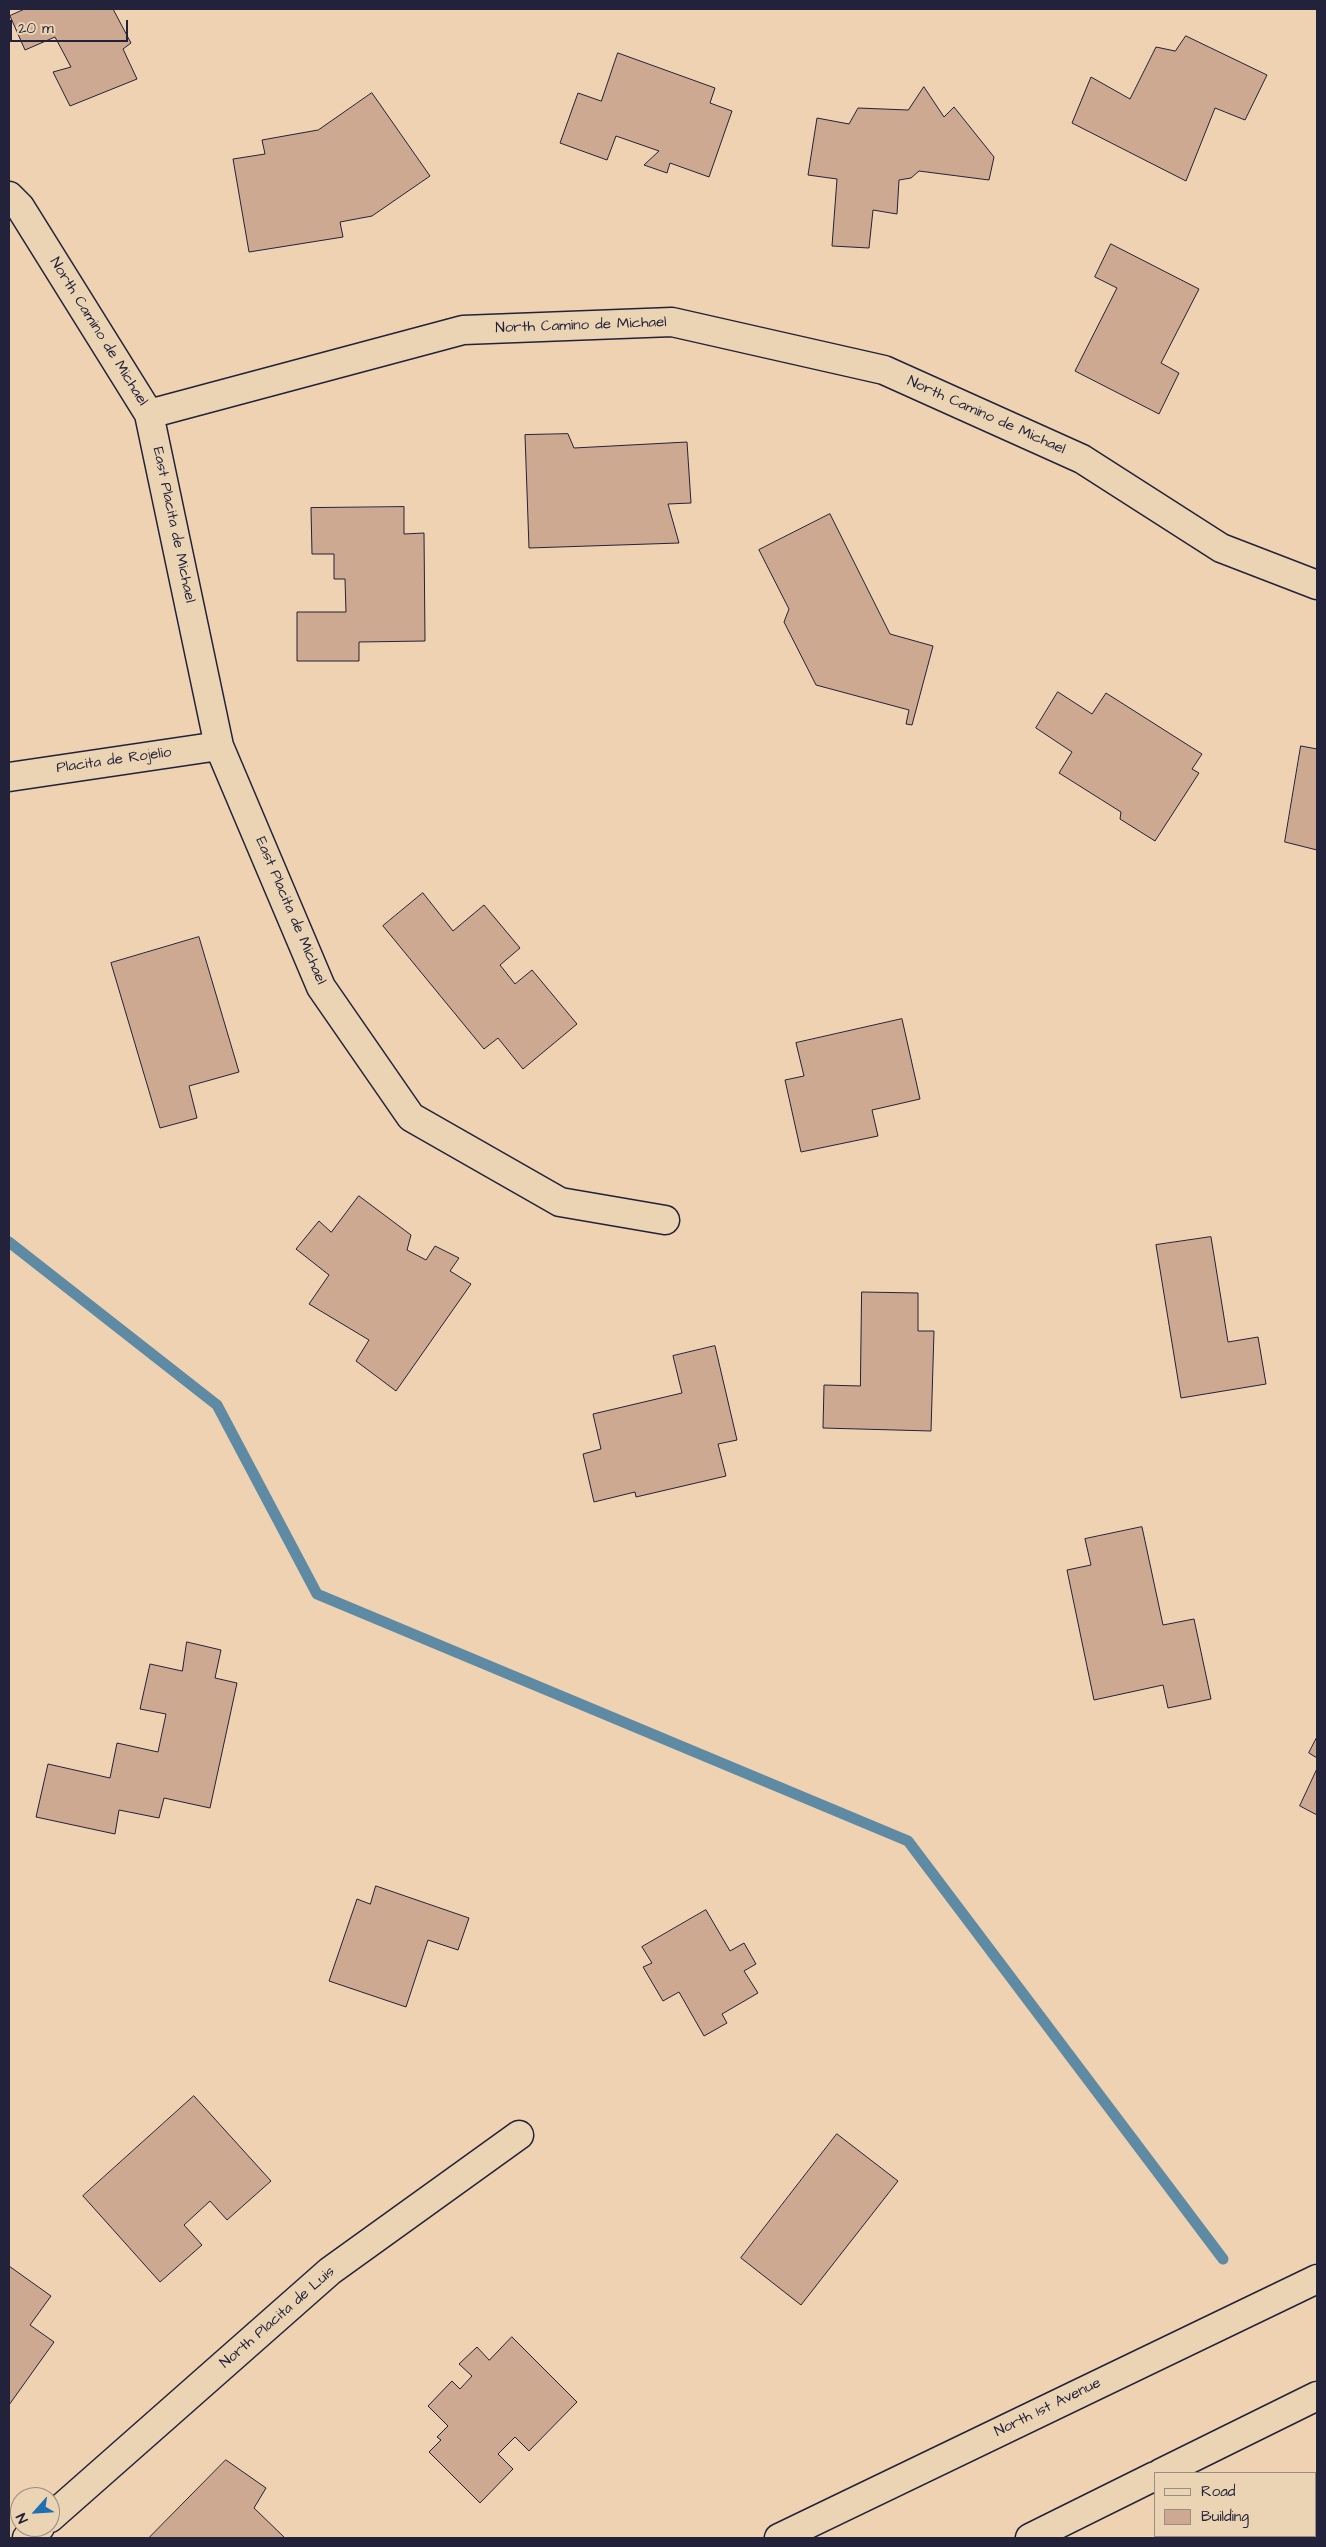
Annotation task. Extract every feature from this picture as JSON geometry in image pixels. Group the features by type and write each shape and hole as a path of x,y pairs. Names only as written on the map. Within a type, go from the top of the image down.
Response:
{"street":[{"name":"North Camino de Michael","path":"9,196 20,207 149,414 463,330 672,322 884,370 1082,459 1221,548 1317,585"},
{"name":"East Placita de Michael","path":"149,414 219,746 321,987 411,1117 560,1202 665,1220"},
{"name":"Placita de Rojelio","path":"9,776 219,746"},
{"name":"North Placita de Luis","path":"60,2509 330,2271 520,2135"},
{"name":"North 1st Avenue","path":"779,2538 1317,2279"},
{"path":"1163,2472 1317,2396"},
{"path":"1030,2538 1154,2476"}],"building":[{"path":"25,9 113,9 131,43 123,49 137,79 70,106 53,72 71,67 55,37 25,50 10,16"},
{"path":"1186,36 1267,75 1245,120 1215,108 1186,181 1072,123 1091,77 1130,99 1156,47 1175,51"},
{"path":"618,53 715,88 710,103 732,111 709,177 670,163 667,173 644,165 659,151 616,136 607,160 560,143 578,93 601,101"},
{"path":"924,87 944,117 954,107 994,157 989,180 919,171 911,178 899,180 897,214 873,210 869,248 832,246 837,179 808,175 817,118 849,124 858,108 908,110"},
{"path":"372,93 430,176 372,216 340,222 343,237 249,252 233,159 265,154 262,140 318,130"},
{"path":"1111,244 1199,289 1161,363 1179,373 1159,414 1075,371 1117,288 1095,277"},
{"path":"568,434 574,448 687,442 691,503 668,504 679,543 529,548 525,435"},
{"path":"404,507 404,534 424,533 425,641 359,642 359,661 297,661 297,612 346,612 345,579 334,579 334,554 312,554 311,508"},
{"path":"830,514 890,634 933,646 912,725 906,724 909,710 816,685 784,622 789,609 759,550"},
{"path":"1058,692 1092,714 1106,693 1202,754 1192,769 1199,773 1155,841 1120,819 1121,812 1059,773 1072,752 1036,728"},
{"path":"1301,746 1317,749 1317,850 1285,842"},
{"path":"423,893 453,931 484,905 520,948 500,965 515,984 532,970 577,1024 523,1069 498,1038 484,1049 383,926"},
{"path":"199,937 239,1072 189,1086 197,1118 160,1128 111,963"},
{"path":"902,1019 920,1099 872,1110 878,1136 801,1152 785,1080 804,1076 796,1043"},
{"path":"359,1196 411,1235 407,1250 426,1260 435,1246 459,1258 450,1271 471,1284 396,1391 356,1361 369,1340 309,1304 329,1275 296,1249 319,1221 331,1232"},
{"path":"1211,1237 1228,1342 1258,1337 1266,1384 1181,1398 1156,1245"},
{"path":"862,1292 918,1293 918,1331 934,1331 931,1431 823,1428 824,1385 860,1386"},
{"path":"715,1346 737,1440 718,1444 726,1476 636,1497 635,1492 594,1502 583,1454 601,1449 593,1414 682,1393 673,1356"},
{"path":"1142,1527 1163,1625 1194,1619 1211,1699 1168,1708 1163,1685 1094,1700 1067,1570 1091,1565 1085,1539"},
{"path":"187,1642 221,1650 215,1678 237,1683 210,1808 164,1798 159,1818 119,1810 115,1834 36,1817 48,1764 110,1778 117,1743 158,1752 166,1714 140,1709 150,1664 182,1671"},
{"path":"1317,1737 1317,1758 1309,1753"},
{"path":"1317,1769 1317,1815 1300,1806"},
{"path":"376,1886 469,1918 458,1950 428,1940 406,2007 329,1981 357,1899 370,1904"},
{"path":"706,1910 730,1951 744,1943 756,1964 744,1971 758,1993 722,2014 727,2023 704,2036 679,1992 663,2001 643,1967 652,1963 642,1947"},
{"path":"194,2096 271,2181 227,2220 210,2201 184,2225 202,2245 160,2282 83,2196"},
{"path":"837,2134 898,2181 801,2305 741,2258"},
{"path":"9,2266 51,2296 30,2325 54,2342 9,2405"},
{"path":"512,2337 577,2402 529,2451 515,2437 498,2454 513,2469 480,2503 429,2452 441,2440 437,2437 448,2426 428,2406 452,2381 460,2389 472,2376 459,2364 477,2347 489,2360"},
{"path":"226,2460 266,2488 254,2508 285,2538 149,2538"}],"waterway":[{"path":"9,1242 217,1405 317,1594 908,1841 1223,2259"}]}
